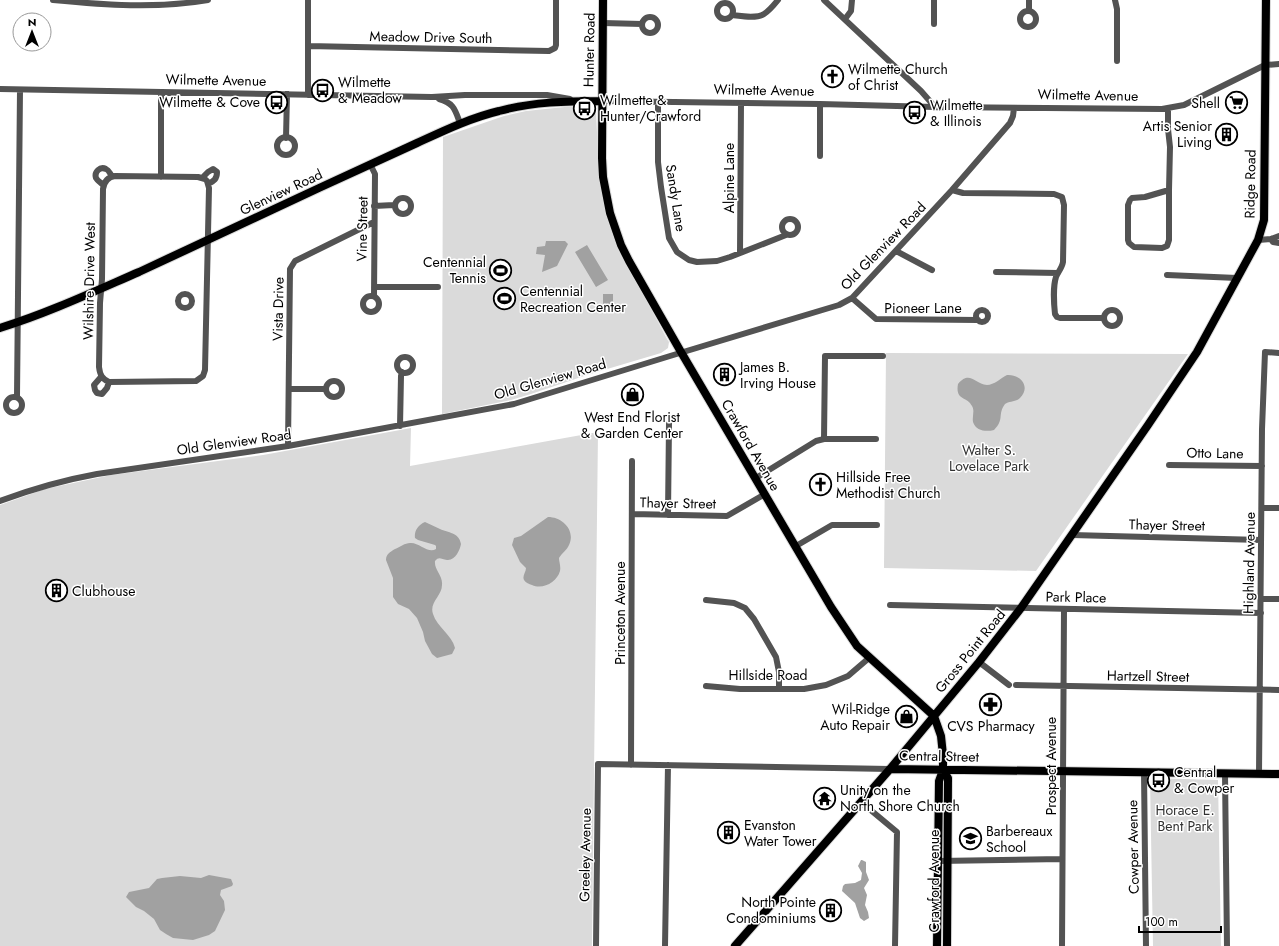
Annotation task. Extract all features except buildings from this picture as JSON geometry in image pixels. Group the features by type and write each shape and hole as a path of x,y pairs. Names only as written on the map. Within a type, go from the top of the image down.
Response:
{"main road":[{"name":"Hunter Road","path":"602,101 603,0"},
{"name":"Ridge Road","path":"1197,352 1258,240 1264,220 1266,0"},
{"name":"Wilmette Avenue","path":"580,101 602,101"},
{"name":"Glenview Road","path":"0,328 18,323 102,288 460,124 498,111 519,106 580,101"},
{"name":"Crawford Avenue","path":"602,101 603,177 610,213 621,245 629,261 831,607 857,646 934,716 941,736 943,755 943,770 939,781 937,946"},
{"name":"Gross Point Road","path":"736,946 890,769 979,662 1021,608 1197,352"},
{"name":"Central Street","path":"890,769 1063,770 1279,774"},
{"name":"Crawford Avenue","path":"943,770 948,778 947,946"}],"street":[{"path":"53,0 114,5 156,5 208,0"},
{"path":"308,0 308,95"},
{"name":"Meadow Drive South","path":"308,46 553,50 556,45 556,0"},
{"path":"732,16 761,16 766,13 778,0"},
{"path":"824,0 921,91 935,107"},
{"path":"845,19 851,11 852,0"},
{"path":"934,0 934,24"},
{"path":"1029,0 1029,11"},
{"path":"1115,0 1117,9 1117,61"},
{"path":"603,23 642,24"},
{"name":"Wilmette Avenue","path":"602,101 935,107 1168,109 1184,105 1265,65 1279,64"},
{"name":"Wilmette Avenue","path":"0,89 432,97 465,95 547,95 580,101"},
{"path":"17,397 20,90"},
{"path":"161,92 161,177"},
{"path":"286,138 287,94"},
{"name":"Wilmette Avenue","path":"432,97 452,104 460,124"},
{"name":"Sandy Lane","path":"658,102 658,162 669,238 678,252 683,257 697,262 717,261 786,234"},
{"name":"Alpine Lane","path":"740,253 741,103"},
{"path":"820,104 820,156"},
{"name":"Old Glenview Road","path":"0,502 69,479 288,446 514,404 681,352 831,308 852,298 952,190 1010,123 1014,108"},
{"path":"1168,109 1170,147 1169,240 1167,246 1162,248 1134,247 1128,240 1128,205 1130,200 1132,198 1145,197 1169,190"},
{"name":"Vine Street","path":"370,164 375,174 374,296"},
{"name":"Wilshire Drive West","path":"109,382 107,388 102,394 97,393 94,385 101,376 99,367 100,303 102,288 103,185 96,178 97,170 105,168 112,176 202,178"},
{"path":"101,376 109,382 193,382 199,380 203,376 205,370 208,184 207,181 202,178 213,169 217,172 217,176 208,184"},
{"path":"103,185 106,180 112,176"},
{"path":"952,190 963,193 1054,194 1062,198 1064,205 1063,262 1054,284 1055,310 1057,317 1104,318"},
{"path":"374,206 394,205"},
{"name":"Vista Drive","path":"288,446 289,273 292,264 295,261 374,222"},
{"path":"1271,240 1279,236"},
{"path":"1258,240 1271,240 1279,243"},
{"path":"896,251 932,270"},
{"path":"996,272 1058,273"},
{"path":"1167,275 1237,278"},
{"path":"374,287 438,287"},
{"name":"Pioneer Lane","path":"852,298 876,319 978,320"},
{"path":"192,301 206,301"},
{"name":"Highland Avenue","path":"1259,774 1262,429 1265,352 1279,353"},
{"path":"824,439 824,356 883,356"},
{"path":"400,426 402,372"},
{"path":"289,389 326,389"},
{"path":"668,515 669,424"},
{"path":"756,478 816,441 824,439 876,439"},
{"name":"Princeton Avenue","path":"631,764 632,461"},
{"name":"Otto Lane","path":"1169,465 1262,466"},
{"name":"Thayer Street","path":"632,514 727,516 765,494"},
{"path":"1262,508 1279,508"},
{"path":"796,546 832,525 877,526"},
{"name":"Thayer Street","path":"1072,535 1261,540"},
{"path":"1261,599 1279,599"},
{"path":"706,600 734,603 745,608 754,619 776,657 779,672 779,689"},
{"name":"Park Place","path":"890,605 1261,613"},
{"name":"Prospect Avenue","path":"1062,946 1064,609"},
{"name":"Hillside Road","path":"706,686 740,689 804,689 826,685 848,676 869,658"},
{"name":"Hartzell Street","path":"979,662 1013,685 1279,690"},
{"name":"Central Street","path":"598,764 890,769"},
{"name":"Greeley Avenue","path":"596,946 598,764"},
{"path":"665,946 668,765"},
{"name":"Cowper Avenue","path":"1144,772 1146,946"},
{"path":"1225,773 1228,946"},
{"path":"861,802 896,832 895,946"},
{"path":"938,861 1062,859"}],"green space":[{"path":"584,105 596,110 599,177 609,221 617,244 669,342 668,348 661,353 511,400 442,414 443,137 504,116 526,111"},
{"name":"Walter S. Lovelace Park","path":"886,353 1188,354 1036,571 884,568"},
{"path":"411,428 410,466 598,432 592,946 0,946 0,505 45,489 111,475 263,455"},
{"name":"Horace E. Bent Park","path":"1150,778 1218,780 1221,946 1153,946"}],"shaded area":[{"path":"546,241 565,241 568,244 557,266 542,272 545,255 536,254 537,247 545,246"},
{"path":"587,245 608,280 596,287 575,252"},
{"path":"603,294 613,294 613,306 603,306"},
{"path":"1007,375 1012,375 1023,382 1025,390 1023,394 1015,401 1005,404 1001,411 999,423 994,430 985,431 979,429 973,422 972,406 958,393 958,384 962,380 969,378 983,384 990,385"},
{"path":"548,517 558,519 563,522 571,534 571,539 568,547 559,558 560,571 556,579 545,586 536,586 524,580 523,577 526,568 520,562 512,545 514,538 521,536"},
{"path":"425,522 456,535 461,544 455,557 452,559 447,560 439,558 435,561 442,585 432,610 435,619 451,639 455,648 452,654 437,658 432,654 425,641 417,618 409,609 398,604 393,597 393,578 386,560 390,552 408,543 417,544 430,550 436,549 435,545 415,538 417,528"},
{"path":"861,860 866,862 866,872 869,880 864,888 867,895 865,905 869,918 864,921 860,918 855,903 842,891 845,884 855,883 861,880 862,873 858,866"},
{"path":"209,875 231,879 233,884 232,886 221,890 220,895 224,901 225,910 215,931 209,935 193,940 173,938 166,934 160,930 154,919 136,907 126,897 129,892 149,888 157,879 180,876 201,878"}],"place":[{"name":"Wilmette Church of Christ","path":"832,77"},
{"name":"Wilmette & Meadow","path":"323,90"},
{"name":"Wilmette & Cove","path":"276,102"},
{"name":"Shell","path":"1236,103"},
{"name":"Wilmette & Hunter/Crawford","path":"585,108"},
{"name":"Wilmette & Illinois","path":"915,113"},
{"name":"Artis Senior Living","path":"1227,134"},
{"name":"Centennial Tennis","path":"501,270"},
{"name":"Centennial Recreation Center","path":"504,299"},
{"name":"James B. Irving House","path":"725,375"},
{"name":"West End Florist & Garden Center","path":"632,395"},
{"name":"Hillside Free Methodist Church","path":"820,485"},
{"name":"Clubhouse","path":"56,591"},
{"name":"CVS Pharmacy","path":"991,704"},
{"name":"Wil-Ridge Auto Repair","path":"906,717"},
{"name":"Central & Cowper","path":"1159,780"},
{"name":"Unity on the North Shore Church","path":"824,798"},
{"name":"Evanston Water Tower","path":"729,833"},
{"name":"Barbereaux School","path":"970,839"},
{"name":"North Pointe Condominiums","path":"831,910"}]}
